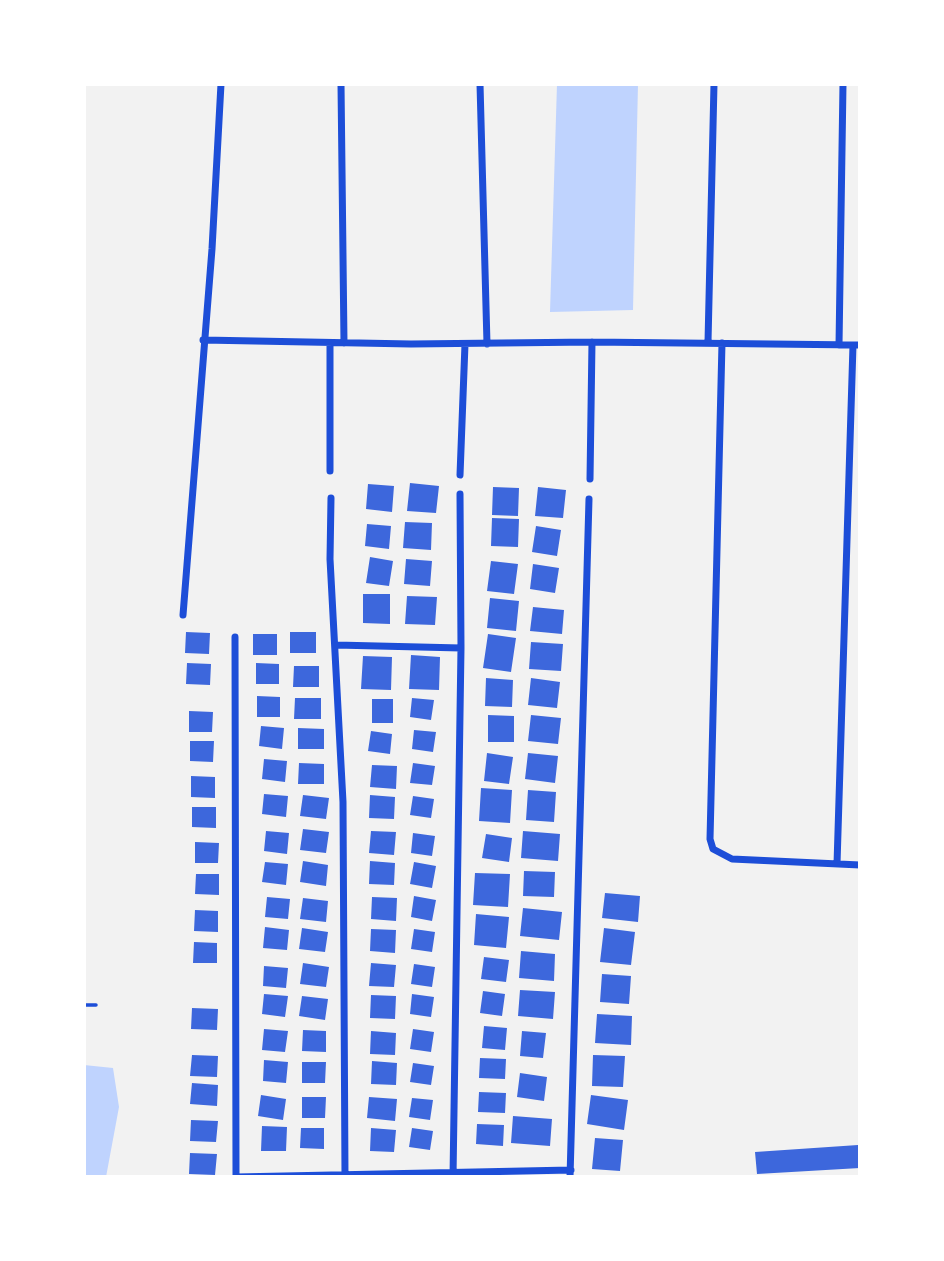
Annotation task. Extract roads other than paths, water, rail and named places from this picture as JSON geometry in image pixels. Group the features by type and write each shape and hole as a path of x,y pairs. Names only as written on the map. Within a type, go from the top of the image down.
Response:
{"street":[{"path":"183,615 212,249 221,84"},
{"path":"341,84 344,343"},
{"path":"480,84 488,344"},
{"path":"708,342 714,84"},
{"path":"839,345 843,84"},
{"path":"203,340 856,345 837,864"},
{"path":"590,479 592,342"},
{"path":"330,343 330,471"},
{"path":"722,343 710,839 713,849 732,859 860,865"},
{"path":"460,475 465,344"},
{"path":"453,1175 461,648 460,494"},
{"path":"331,498 330,559 343,802 345,1175"},
{"path":"235,637 236,1177 570,1173 589,499"},
{"path":"336,645 461,648"}],"water":[{"path":"557,84 638,84 633,310 550,312"},
{"path":"84,1065 113,1068 119,1107 106,1177 84,1177"}]}
